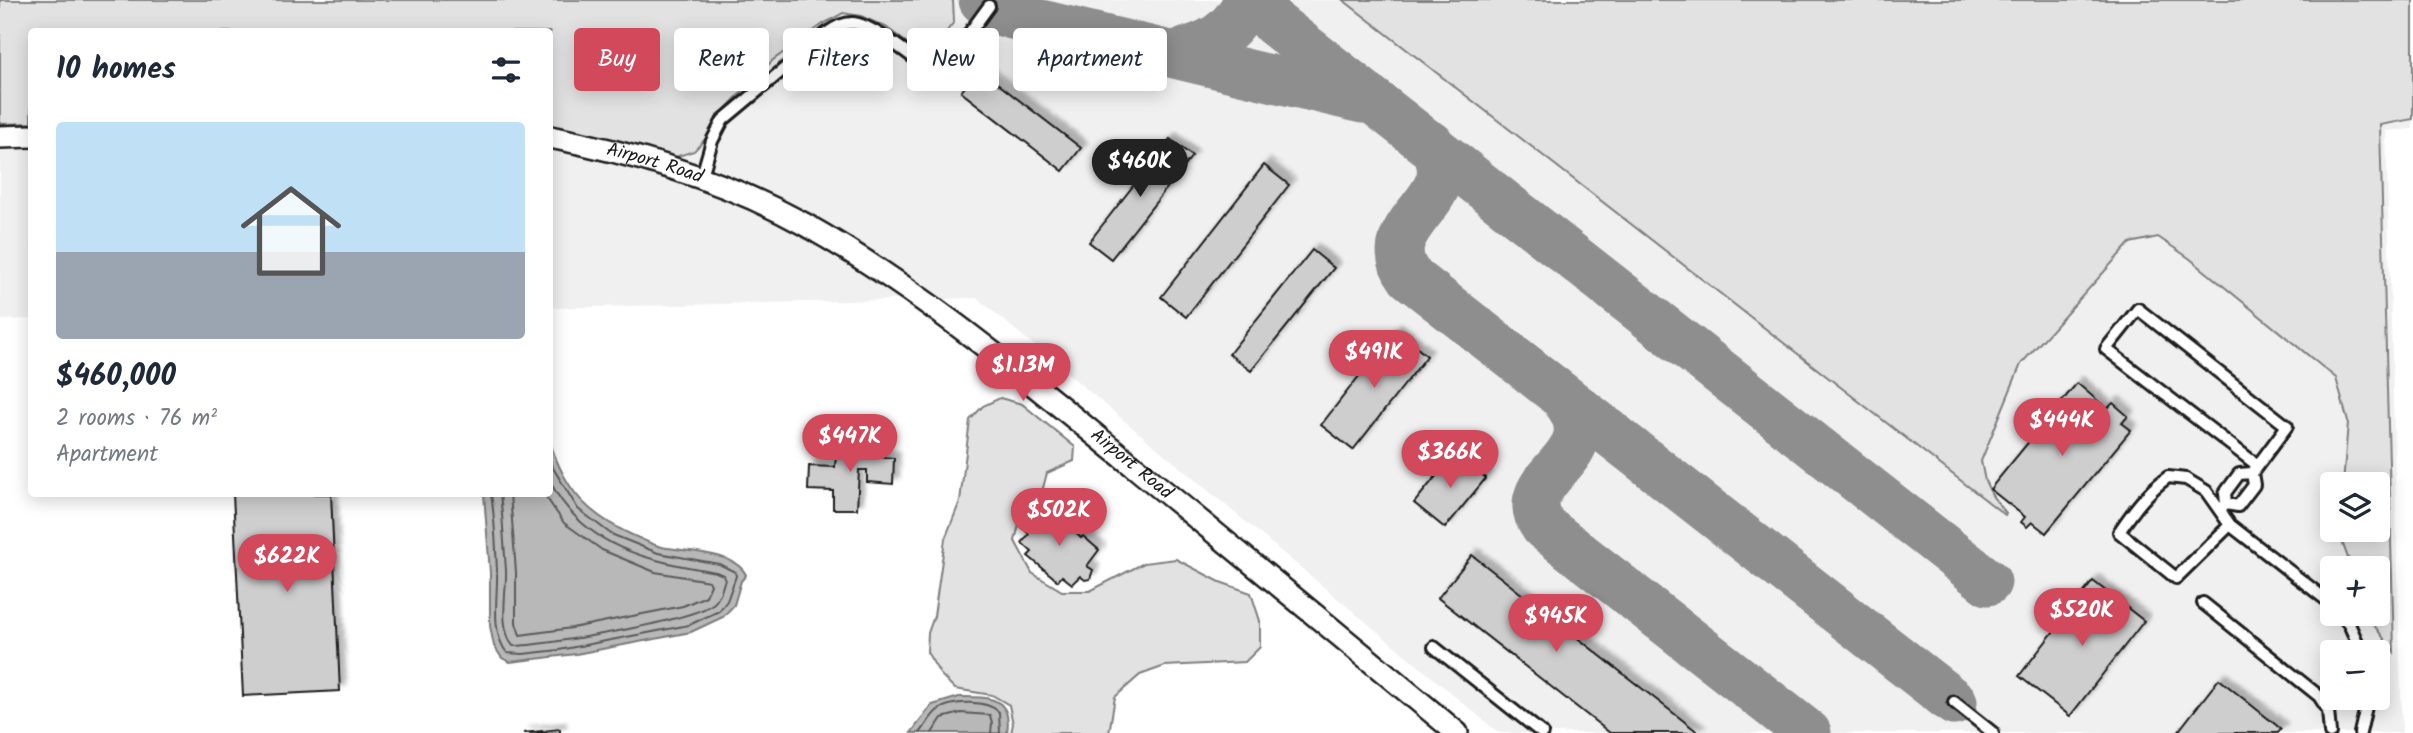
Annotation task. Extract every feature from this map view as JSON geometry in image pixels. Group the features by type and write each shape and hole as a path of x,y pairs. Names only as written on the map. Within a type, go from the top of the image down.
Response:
{"street":[{"path":"0,137 28,136"},
{"name":"Airport Road","path":"553,138 593,145 671,167 747,197 802,223 890,276 1005,361 1457,733"}],"lane":[{"path":"701,179 712,141 723,120 833,29 854,23 871,29 938,76 989,6"},
{"path":"2223,507 2225,493 2239,474 2254,469 2287,426 2138,309 2106,349 2254,469"},
{"path":"2223,507 2238,506 2254,485 2254,469"},
{"path":"2230,525 2176,578 2119,532 2138,504 2154,487 2168,477 2186,479 2206,491 2223,507 2230,525 2320,595"},
{"path":"2203,603 2319,696 2328,710 2330,733"},
{"path":"1434,648 1542,733"},
{"path":"1954,702 1993,733"},
{"path":"2360,733 2365,710"}],"shaded area":[{"path":"0,0 2413,0 2413,129 2386,131 2402,733 1499,733 977,298 553,308 553,28 28,28 28,319 0,320"},
{"path":"0,0 953,0 954,22 949,28 907,28 907,43 893,32 893,28 861,16 843,13 817,28 783,28 783,53 769,64 769,28 674,28 674,91 743,91 726,108 709,135 694,151 669,159 553,129 553,28 28,28 28,123 0,124"},
{"path":"1343,0 2413,0 2413,119 2380,125 2389,472 2344,472 2348,422 2336,378 2189,258 2158,237 2130,243 2021,364 1981,461 1985,481 2005,515"},
{"path":"1000,398 1022,404 1075,447 1074,461 1047,473 1043,488 1034,504 1020,520 1015,541 1032,573 1062,591 1090,591 1144,563 1176,559 1220,582 1251,593 1260,621 1260,647 1245,662 1165,666 1140,675 1115,697 1109,733 1011,733 1013,724 1009,705 992,695 955,689 940,674 927,652 928,633 934,616 945,539 960,501 970,420 983,406"},
{"path":"2390,501 2394,652 2390,647 2390,640 2385,640 2374,626 2390,626 2390,556 2347,556 2342,542 2390,542"}],"water":[{"path":"553,450 571,487 590,509 602,518 654,545 721,557 740,567 746,575 741,581 734,605 723,617 691,632 576,654 510,662 502,658 494,646 490,626 490,573 484,497 553,497"},
{"path":"959,697 979,697 1002,705 1008,721 1007,733 911,733 932,705"}],"building":[{"path":"999,84 1081,148 1063,171 961,92 999,91"},
{"path":"1170,139 1192,156 1111,259 1089,242"},
{"path":"1264,165 1289,185 1186,317 1161,297"},
{"path":"1312,250 1334,268 1251,371 1229,354"},
{"path":"1395,330 1427,356 1353,450 1321,425"},
{"path":"2077,383 2107,409 2113,403 2128,416 2122,423 2131,430 2046,533 2032,522 2027,527 2021,522 2025,517 1990,489"},
{"path":"837,444 868,445 867,456 894,458 893,484 867,482 867,470 859,470 857,509 833,509 833,491 808,490 809,466 835,467"},
{"path":"1455,453 1486,478 1445,528 1414,503"},
{"path":"233,497 331,497 340,691 243,696"},
{"path":"1047,507 1081,538 1083,536 1099,550 1087,566 1093,570 1090,579 1085,580 1080,576 1072,584 1062,576 1058,581 1028,556 1032,552 1022,543 1029,534 1023,524 1027,519 1036,522"},
{"path":"1472,555 1699,733 1610,733 1438,598"},
{"path":"2093,581 2144,621 2070,716 2019,676"},
{"path":"2219,679 2281,729 2278,733 2177,733"},
{"path":"560,729 560,733 523,733"}],"taxiway":[{"path":"982,0 995,11 1012,16 1362,100"},
{"path":"1174,54 1198,47 1218,37 1234,22 1247,0"},
{"path":"1260,0 1274,23 1988,582"},
{"path":"1431,144 1440,164 1439,181 1402,241 1401,258 1410,277 1954,702"},
{"path":"1565,400 1576,420 1576,438 1569,453 1538,494 1536,509 1544,527 1808,733"}]}
